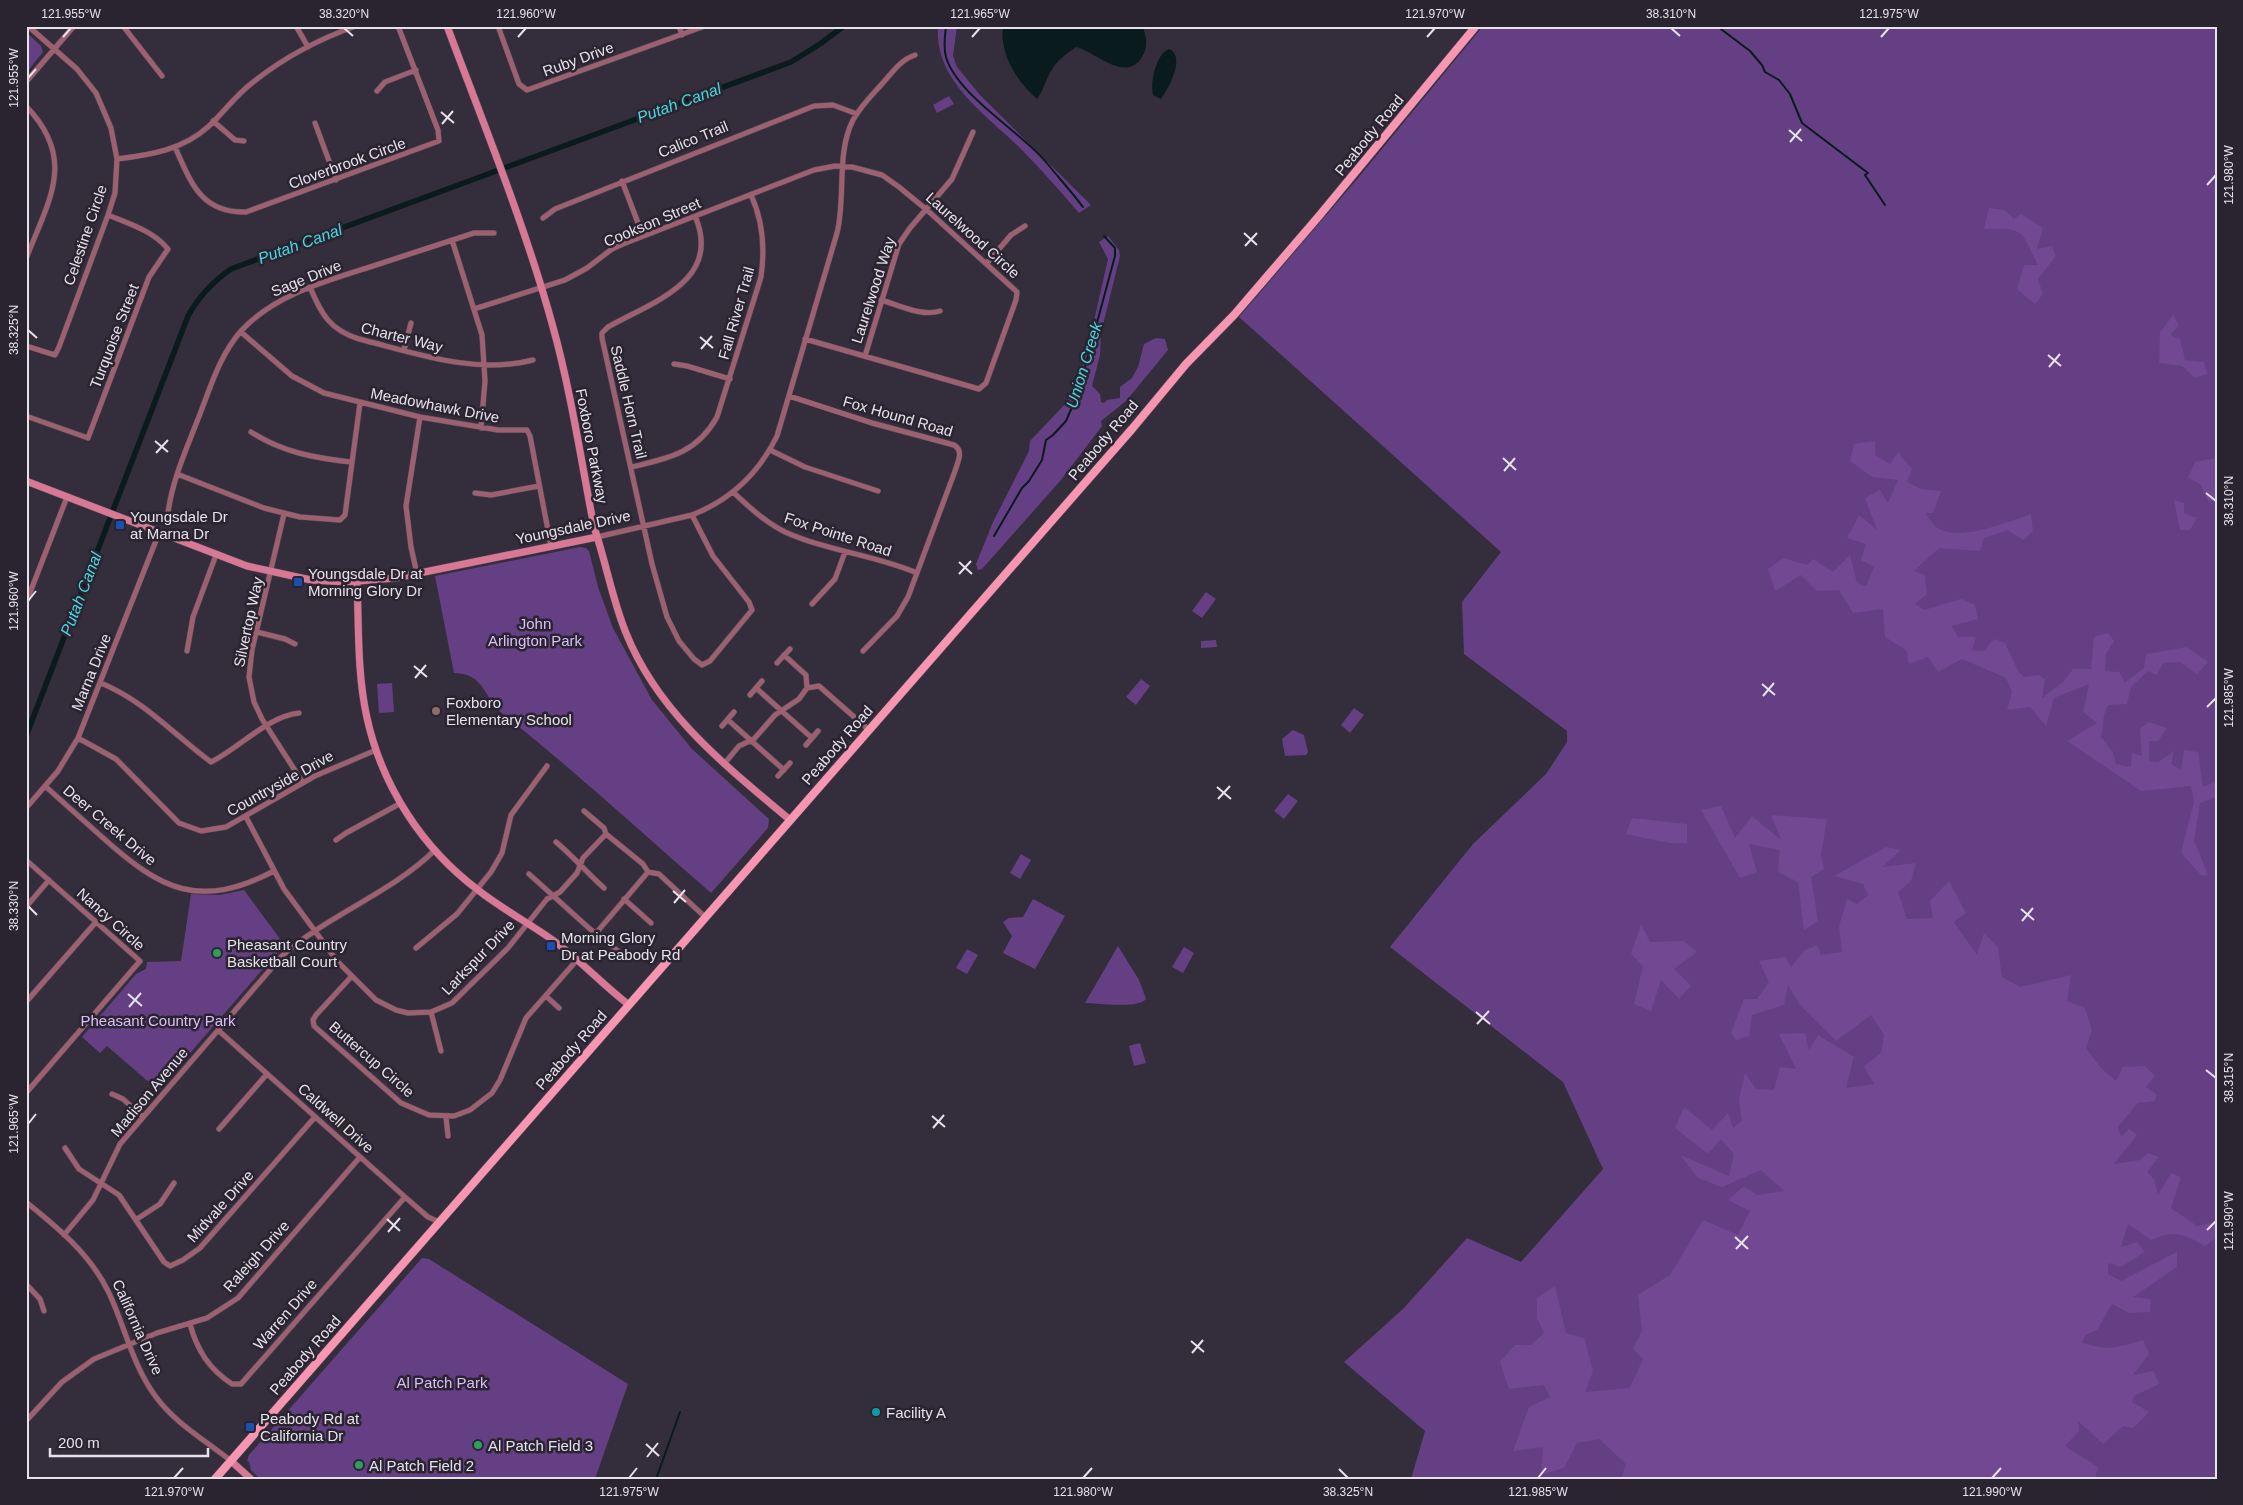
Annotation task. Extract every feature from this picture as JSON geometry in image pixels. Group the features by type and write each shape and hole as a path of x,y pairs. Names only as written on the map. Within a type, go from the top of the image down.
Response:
{"main road":[{"name":"Peabody Road","path":"215,1479 1132,430 1186,364 1234,314 1314,223 1476,26"}],"street":[{"name":"Celestine Circle","path":"26,346 55,355 108,215 115,192 117,159 111,128 96,94 85,78 28,26"},
{"path":"26,82 74,26"},
{"path":"123,26 162,76"},
{"path":"296,26 308,47"},
{"path":"117,159 155,154 175,147 201,132 253,82 308,47 356,26"},
{"name":"Cloverbrook Circle","path":"175,147 198,192 215,207 225,211 246,212 256,210 439,141 438,130 398,26"},
{"name":"Foxboro Parkway","path":"447,26 541,288 566,379 597,537 602,546 616,607 634,653 647,675 680,721 724,764 790,820"},
{"name":"Ruby Drive","path":"498,26 519,84 527,90 705,26"},
{"path":"679,26 682,35"},
{"name":"Youngsdale Drive","path":"26,481 216,555 271,573 311,580 357,582 416,574 597,537 692,515 717,503 750,477 770,450 777,436 841,220 844,150 848,131 857,114 901,62 915,55"},
{"path":"377,91 385,82 416,70"},
{"name":"Calico Trail","path":"543,218 555,208 814,106 833,105 857,114"},
{"path":"26,106 42,124 49,136 53,148 56,171 51,193 26,259"},
{"path":"213,121 235,140 244,141"},
{"path":"315,123 336,180"},
{"name":"Laurelwood Way","path":"865,356 899,244 910,228 952,179 973,132"},
{"name":"Cookson Street","path":"474,309 541,288 577,274 612,249 643,236 814,170 844,166"},
{"name":"Laurelwood Circle","path":"806,339 974,389 983,387 1017,296 1017,292 1012,286 900,187 882,176 844,166"},
{"path":"622,181 643,236"},
{"name":"Fall River Trail","path":"632,467 670,457 698,441 712,426 717,416 761,277 764,258 762,234 751,195"},
{"name":"Turquoise Street","path":"26,416 88,438 146,286 153,271 168,249 160,240 143,230 108,215"},
{"name":"Saddle Horn Trail","path":"692,515 713,556 752,609 748,618 706,664 700,664 688,653 672,631 660,592 644,526 610,377 602,333 608,327 682,285 694,273 702,246 695,216"},
{"path":"987,263 1011,234 1025,226"},
{"name":"Sage Drive","path":"168,513 170,495 220,364 241,332 267,308 310,287 452,240 474,233 494,233"},
{"path":"452,240 482,335 485,381 481,428"},
{"name":"Charter Way","path":"310,287 323,315 340,330 359,340 457,363 484,365 520,363 533,360"},
{"path":"881,300 932,314 940,311"},
{"path":"404,350 411,322"},
{"name":"Meadowhawk Drive","path":"241,332 277,364 308,386 324,393 420,417 481,428 506,431 527,430 551,546"},
{"name":"Fall River Trail","path":"674,364 730,379"},
{"name":"Fox Hound Road","path":"789,396 872,423 954,445 958,448 959,458 917,573"},
{"path":"178,474 284,514 340,520 343,518 360,403"},
{"path":"416,574 406,506 420,417"},
{"path":"251,432 278,448 309,457 350,462"},
{"path":"770,450 805,468 878,490"},
{"path":"475,493 492,496 538,486"},
{"name":"Fox Pointe Road","path":"733,492 762,518 786,532 917,573"},
{"path":"26,603 67,497"},
{"name":"Silvertop Way","path":"284,514 257,632 249,677 254,702 266,727 303,783"},
{"name":"Marna Drive","path":"26,808 65,761 78,738 159,533"},
{"path":"812,604 830,586 845,552"},
{"path":"187,651 193,617 216,555"},
{"path":"863,651 897,616 908,597 917,573"},
{"path":"357,582 361,683 367,718 385,774 401,803 435,850 477,890 554,942 629,1005"},
{"path":"257,632 285,639 295,644"},
{"path":"777,663 790,648"},
{"path":"724,764 739,746 751,740 775,715 799,700 806,688 806,675 784,655"},
{"path":"750,696 762,681"},
{"path":"101,683 120,691 140,703 211,762 266,727 291,714 299,713"},
{"path":"806,688 819,686 869,730"},
{"path":"756,688 812,738"},
{"path":"722,726 734,712"},
{"path":"728,720 784,770"},
{"path":"806,745 818,731"},
{"name":"Countryside Drive","path":"78,738 116,760 172,818 188,828 201,831 217,830 226,827 303,783 376,750"},
{"path":"778,776 790,763"},
{"path":"416,948 457,914 498,862 511,815 541,777 547,766"},
{"name":"Deer Creek Drive","path":"45,786 130,862 158,880 172,886 190,890 216,891 243,886 274,871"},
{"path":"336,840 346,832 401,803"},
{"path":"584,811 604,828 606,834 643,864 648,872 659,874 705,917"},
{"name":"Larkspur Drive","path":"246,816 274,871 314,932 351,976 376,1000 408,1014 430,1012 452,1003 508,948 547,899 554,897 577,873 583,858 606,834"},
{"path":"556,842 583,870 604,888"},
{"name":"Madison Avenue","path":"64,1235 87,1208 120,1144 282,956 314,932 402,879 435,850"},
{"name":"Nancy Circle","path":"26,860 140,962 26,1093"},
{"path":"597,932 648,872"},
{"path":"530,874 590,929 597,932 623,955"},
{"path":"26,907 49,880"},
{"path":"624,899 651,923"},
{"path":"26,1002 96,922"},
{"name":"Buttercup Circle","path":"351,976 314,1017 314,1026 402,1104 421,1113 446,1117 470,1110 492,1093 500,1080 521,1027 577,960"},
{"path":"546,996 560,1008"},
{"path":"430,1012 441,1050"},
{"name":"Caldwell Drive","path":"218,1030 428,1217 439,1222"},
{"path":"220,1129 267,1074"},
{"path":"112,1094 123,1099 143,1117"},
{"name":"Midvale Drive","path":"65,1148 79,1169 119,1195 137,1219 164,1262 170,1266 183,1260 200,1248 316,1117"},
{"path":"446,1117 448,1136"},
{"name":"Raleigh Drive","path":"26,1421 56,1388 76,1371 94,1360 157,1333 190,1324 217,1312 238,1298 360,1157"},
{"path":"137,1219 160,1204 174,1183"},
{"name":"Warren Drive","path":"190,1324 195,1342 207,1363 232,1384 241,1384 405,1197"},
{"name":"California Drive","path":"26,1202 64,1235 88,1260 100,1276 114,1304 148,1385 165,1408 180,1423 231,1461 251,1479"},
{"path":"26,1284 40,1299 44,1311"}],"green space":[{"path":"938,26 957,26 953,56 957,67 980,95 1091,205 1079,213 1028,156 965,95 953,80 944,63 939,46"},
{"path":"1483,26 2217,26 2217,1479 1411,1479 1425,1431 1344,1362 1403,1309 1467,1238 1521,1262 1603,1169 1563,1082 1390,947 1473,844 1546,774 1567,742 1567,731 1464,654 1462,602 1501,552 1239,317 1358,178"},
{"path":"26,32 41,46 43,52 26,73"},
{"path":"949,96 954,104 937,113 933,105"},
{"path":"1108,236 1119,250 1120,256 1101,333 1100,355 1092,386 1100,394 1101,402 1104,403 1107,400 1120,398 1120,387 1132,378 1138,367 1144,344 1156,338 1165,339 1168,350 1126,401 1101,421 1102,426 1061,480 982,569 978,570 976,564 993,522 1029,451 1030,441 1067,402 1079,374 1086,356 1108,259 1099,242"},
{"name":"John Arlington Park","path":"580,547 586,548 589,551 598,587 613,628 652,700 692,749 769,819 768,828 711,893 582,780 503,714 478,682 464,674 454,673 435,576"},
{"path":"1206,592 1216,599 1202,618 1192,611"},
{"path":"1216,640 1217,647 1201,648 1201,641"},
{"path":"1141,679 1150,686 1136,705 1126,697"},
{"path":"392,683 394,712 379,713 377,684"},
{"path":"1354,708 1364,715 1350,733 1341,725"},
{"path":"1293,730 1304,735 1308,752 1306,755 1285,756 1282,739"},
{"path":"1288,794 1298,801 1284,819 1274,811"},
{"path":"1021,854 1031,860 1020,879 1010,873"},
{"name":"Pheasant Country Park","path":"244,890 286,947 275,955 158,1090 107,1046 100,1053 82,1037 136,974 146,969 147,962 181,961 191,894 220,895"},
{"path":"1033,899 1065,916 1035,969 1003,953 1012,936 1003,922 1009,918 1023,917"},
{"path":"1118,946 1139,980 1146,999 1142,1002 1127,1005 1085,1003"},
{"path":"1184,947 1194,953 1183,973 1172,967"},
{"path":"967,949 978,955 967,974 956,968"},
{"path":"1140,1043 1146,1063 1134,1066 1129,1046"},
{"name":"Al Patch Park","path":"422,1258 429,1259 628,1384 595,1479 260,1479 251,1470 247,1461 249,1455"}],"shaded area":[{"path":"1003,26 1142,26 1146,37 1146,46 1142,57 1135,64 1127,67 1110,64 1076,47 1055,65 1037,99 1016,76 1011,66 1002,36"},
{"path":"1169,49 1174,53 1176,65 1172,80 1161,99 1153,95 1153,76 1157,62 1164,52"},
{"path":"1989,208 2004,210 2014,219 2021,214 2043,228 2037,249 2052,246 2056,256 2038,279 2043,294 2035,304 2017,289 2024,265 2038,265 2028,244 2020,233 2014,230 1984,229"},
{"path":"2173,315 2179,325 2170,335 2180,339 2185,360 2204,362 2207,374 2195,378 2182,366 2159,363 2160,332"},
{"path":"1875,441 1875,455 1890,464 1898,452 1912,469 1907,482 1921,489 1941,491 1933,513 1926,513 1935,526 1944,531 1955,533 1982,530 2031,514 2033,531 2023,540 2008,530 1984,538 1980,551 1939,548 1914,571 1925,575 1927,594 1915,604 1924,610 1961,599 1975,605 1978,619 1951,626 1958,637 1976,637 1972,650 1984,651 1994,639 2005,643 2018,671 2024,677 2039,675 2045,679 2042,698 2063,682 2073,669 2091,669 2094,637 2108,633 2114,641 2106,654 2105,671 2119,672 2125,682 2144,668 2146,654 2187,647 2208,662 2197,674 2180,662 2163,663 2157,675 2148,671 2131,687 2127,704 2108,705 2104,715 2101,737 2113,752 2116,764 2131,767 2132,753 2142,756 2140,729 2149,722 2167,728 2158,741 2149,741 2149,761 2158,762 2174,751 2171,764 2181,770 2184,750 2198,752 2203,787 2217,781 2217,797 2200,803 2194,840 2208,875 2202,876 2181,853 2194,802 2191,786 2141,791 2067,741 2097,723 2083,712 2089,684 2054,698 2046,726 2030,707 2007,710 2012,692 2006,678 1962,659 1938,672 1928,657 1909,664 1906,650 1885,637 1883,609 1853,613 1839,590 1817,591 1801,575 1775,591 1768,569 1783,558 1807,565 1813,559 1833,572 1850,555 1857,583 1866,586 1874,567 1861,560 1866,544 1847,538 1859,515 1877,530 1865,498 1880,490 1888,503 1898,480 1872,477 1850,461 1854,444"},
{"path":"2216,458 2217,499 2209,502 2200,484 2188,478 2195,462"},
{"path":"2174,500 2184,503 2184,513 2197,518 2190,530 2180,530"},
{"path":"1721,806 1735,838 1752,816 1781,840 1771,815 1827,819 1821,855 1824,869 1811,877 1818,921 1804,930 1798,882 1778,872 1780,850 1749,844 1757,872 1740,878 1701,810"},
{"path":"1632,818 1687,824 1687,843 1670,843 1626,834"},
{"path":"1886,847 1901,850 1882,867 1916,863 1911,881 1898,892 1907,919 1933,918 1930,901 1949,881 1966,913 1954,922 1977,955 1984,933 1998,947 2002,977 2020,987 2071,975 2067,1001 2085,1008 2092,1030 2086,1048 2101,1068 2116,1081 2123,1067 2145,1066 2155,1076 2146,1087 2156,1094 2155,1101 2138,1103 2118,1127 2121,1137 2129,1129 2137,1135 2114,1164 2140,1160 2148,1153 2159,1157 2147,1172 2154,1179 2158,1195 2171,1173 2181,1177 2171,1208 2197,1226 2217,1223 2217,1237 2205,1246 2179,1234 2167,1235 2151,1240 2128,1224 2121,1247 2137,1242 2145,1252 2121,1267 2108,1263 2108,1274 2121,1281 2177,1252 2177,1267 2133,1297 2151,1299 2150,1312 2129,1313 2112,1304 2097,1330 2086,1335 2082,1342 2105,1348 2128,1345 2143,1340 2149,1354 2133,1375 2154,1371 2159,1384 2134,1396 2132,1402 2149,1412 2133,1428 2123,1426 2103,1444 2078,1421 2079,1431 2065,1446 2098,1467 2095,1479 1621,1479 1626,1464 1599,1439 1577,1443 1564,1468 1541,1475 1543,1447 1513,1451 1529,1407 1550,1397 1544,1385 1509,1389 1500,1362 1515,1345 1531,1345 1544,1333 1537,1318 1537,1298 1555,1286 1566,1333 1584,1338 1593,1371 1585,1392 1630,1388 1643,1359 1633,1349 1642,1331 1638,1295 1670,1275 1703,1220 1738,1235 1750,1211 1728,1200 1744,1186 1757,1195 1784,1191 1761,1170 1722,1187 1698,1178 1680,1155 1729,1176 1734,1154 1721,1139 1708,1154 1675,1128 1684,1107 1712,1130 1728,1113 1733,1128 1742,1121 1739,1099 1745,1073 1756,1089 1774,1090 1780,1067 1796,1069 1779,1034 1805,1033 1809,1050 1818,1035 1854,1057 1846,1088 1874,1084 1864,1066 1881,1053 1884,1035 1871,1015 1836,1041 1799,1004 1788,985 1784,1005 1752,1015 1749,1036 1736,1040 1731,1033 1744,999 1757,999 1769,982 1759,961 1785,957 1791,967 1804,951 1817,945 1821,955 1842,952 1839,927 1847,899 1857,904 1868,895 1863,884 1834,876"},
{"path":"1641,924 1650,942 1684,941 1697,952 1674,969 1691,986 1679,999 1661,980 1651,1011 1634,1004 1643,966 1631,954"}],"waterway":[{"name":"Putah Canal","path":"26,736 188,316 201,296 218,279 231,269 791,62 844,26"},
{"name":"Union Creek","path":"946,26 945,53 952,71 976,99 1035,150 1083,207"},
{"path":"1717,26 1750,51 1762,65 1765,72 1779,80 1790,94 1802,123 1868,173 1865,175 1885,205"},
{"name":"Union Creek","path":"994,536 1022,488 1029,481 1042,460 1046,440 1066,421 1078,393 1115,256 1115,248 1104,236"},
{"path":"656,1479 680,1412"}],"place":[{"name":"Youngsdale Dr at Marna Dr","path":"120,525"},
{"name":"Youngsdale Dr at Morning Glory Dr","path":"298,582"},
{"name":"Foxboro Elementary School","path":"436,711"},
{"name":"Morning Glory Dr at Peabody Rd","path":"551,946"},
{"name":"Pheasant Country Basketball Court","path":"217,953"},
{"name":"Facility A","path":"876,1412"},
{"name":"Peabody Rd at California Dr","path":"250,1427"},
{"name":"Al Patch Field 3","path":"478,1445"},
{"name":"Al Patch Field 2","path":"359,1465"}]}
